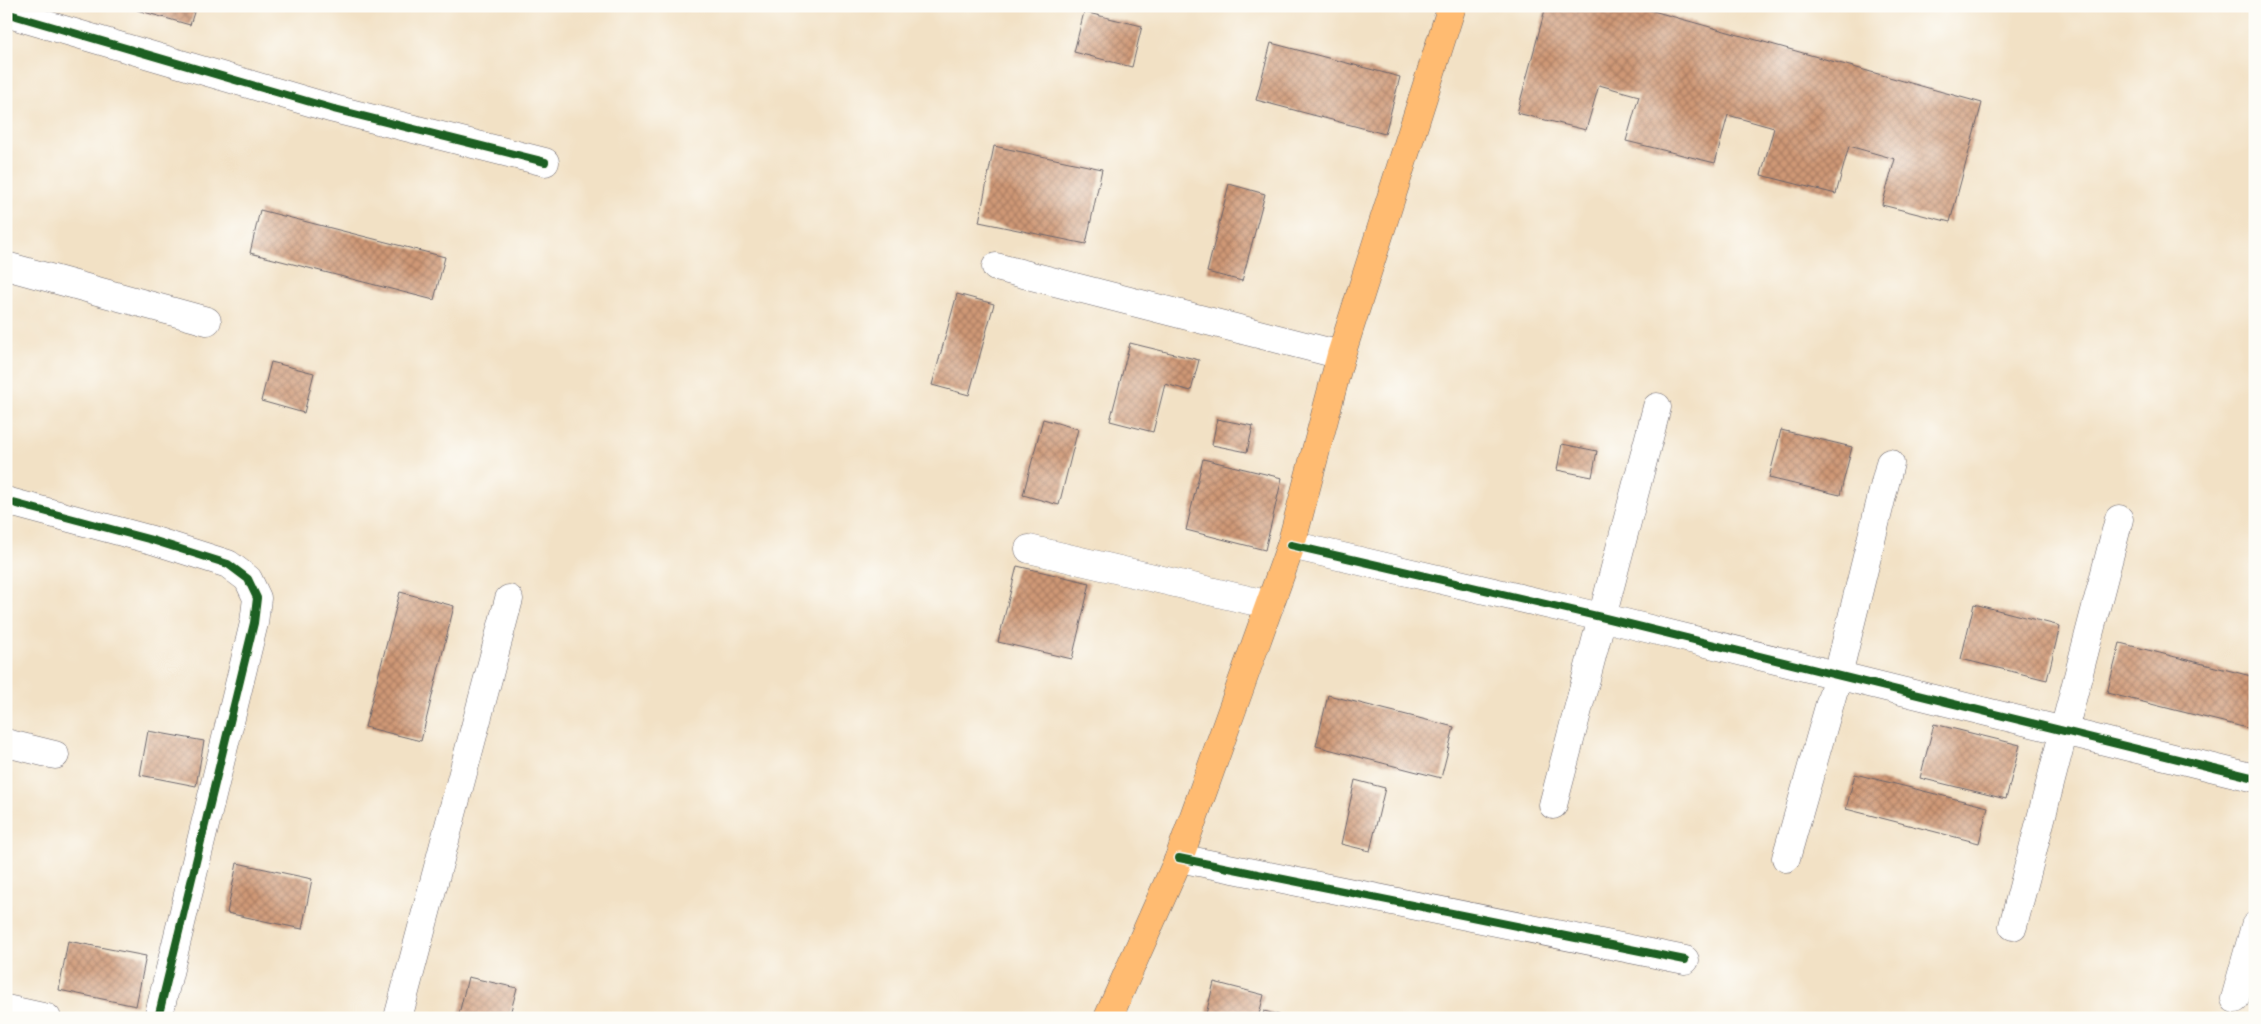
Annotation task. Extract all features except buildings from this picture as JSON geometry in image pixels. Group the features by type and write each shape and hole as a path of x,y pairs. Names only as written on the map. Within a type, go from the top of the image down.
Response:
{"main road":[{"path":"1108,1018 1179,858 1291,545 1340,355 1452,6"}],"street":[{"path":"6,13 334,109 545,162"},
{"path":"6,266 207,321"},
{"path":"996,267 1340,355"},
{"path":"1553,805 1656,406"},
{"path":"1786,858 1838,675 1890,463"},
{"path":"6,501 152,540 228,564 248,579 257,598 250,642 158,1018"},
{"path":"2013,926 2119,519"},
{"path":"1291,545 1602,617 2255,778"},
{"path":"1029,550 1270,605"},
{"path":"398,1018 509,599"},
{"path":"6,743 55,755"},
{"path":"1179,858 1685,960"},
{"path":"2235,999 2255,926"},
{"path":"6,1009 47,1018"}],"cycle path":[{"path":"6,13 334,109 545,162"},
{"path":"6,501 152,540 228,564 248,579 257,598 254,623 158,1018"},
{"path":"1291,545 1601,617 2255,778"},
{"path":"1179,858 1685,960"}]}
